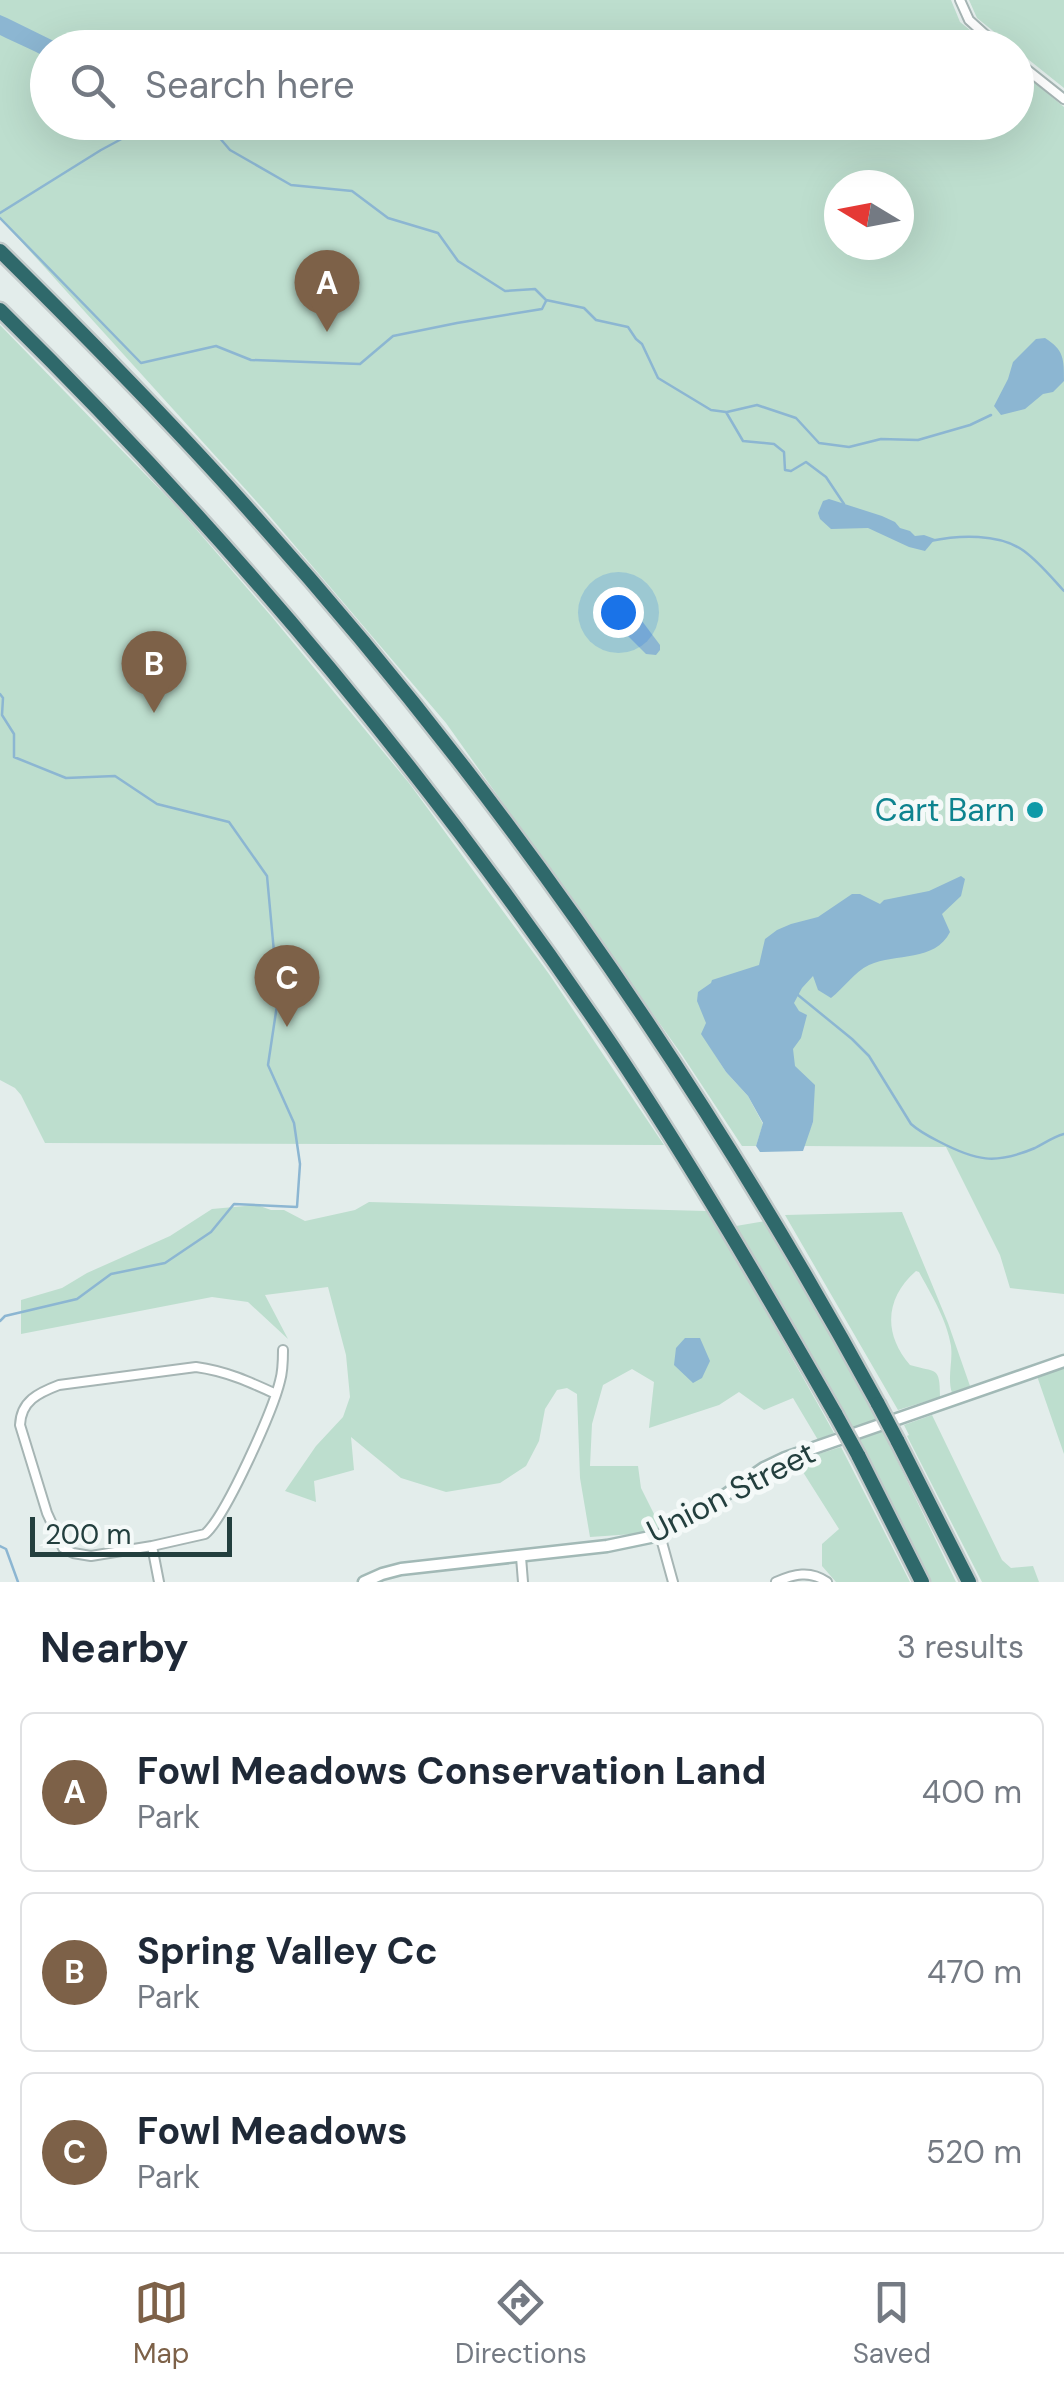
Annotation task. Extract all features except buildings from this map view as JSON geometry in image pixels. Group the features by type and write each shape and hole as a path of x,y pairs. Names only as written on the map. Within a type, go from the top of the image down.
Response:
{"highway":[{"path":"0,251 144,395 256,517 364,643 484,793 696,1096 796,1259 878,1404 970,1582"},
{"path":"0,310 137,449 256,581 472,848 668,1130 836,1415 922,1582"}],"main road":[{"name":"Union Street","path":"364,1582 401,1569 660,1536 785,1458 1064,1361"}],"street":[{"path":"960,0 969,20 980,30"},
{"path":"1034,75 1064,99"},
{"path":"276,1394 219,1370 196,1366 59,1385 40,1392 30,1400 20,1425 46,1512 63,1548 90,1556 205,1534 212,1528 276,1394 282,1376 283,1350"},
{"path":"660,1536 673,1582"},
{"path":"152,1546 159,1582"},
{"path":"521,1556 522,1582"},
{"path":"776,1582 796,1574 815,1575 827,1582"}],"green space":[{"path":"0,0 951,0 960,22 970,30 30,30 30,140 1034,140 1034,82 1064,107 1064,1294 1010,1288 1000,1255 946,1147 803,1146 813,1122 702,1034 726,1072 748,1096 763,1124 756,1146 742,1146 682,1055 446,723 267,513 0,218"},
{"path":"969,0 1064,0 1064,88 1034,64 1034,30 992,30 977,18"},
{"path":"0,325 177,507 409,783 549,974 664,1145 45,1143 21,1095 0,1080"},
{"path":"369,1202 706,1211 834,1433 818,1440 793,1398 764,1410 739,1392 719,1405 649,1428 654,1382 632,1369 603,1385 592,1424 590,1466 638,1466 641,1488 661,1528 590,1537 580,1478 577,1394 567,1388 557,1390 545,1409 539,1441 526,1466 500,1483 446,1492 401,1478 351,1437 354,1470 314,1481 316,1502 285,1491 316,1446 343,1417 350,1397 346,1355 328,1287 265,1295 288,1339 248,1302 212,1297 21,1334 21,1300 62,1288 170,1236 212,1209 257,1205 284,1210 305,1221 355,1210"},
{"path":"902,1212 970,1386 952,1393 949,1336 916,1271 893,1304 892,1329 910,1365 935,1372 940,1397 898,1410 785,1215"},
{"path":"765,1221 877,1420 852,1429 736,1226"},
{"path":"1064,1367 1064,1454 1037,1376"},
{"path":"932,1415 1002,1560 1011,1568 1033,1566 1039,1582 982,1582 907,1436 904,1425"},
{"path":"883,1431 956,1582 930,1582 858,1438"},
{"path":"841,1447 910,1582 836,1582 822,1566 822,1544 839,1529 796,1461"}],"water":[{"path":"0,15 31,30 30,50 0,35"},
{"path":"1045,338 1062,356 1064,381 1025,409 1001,415 994,406 1013,362 1036,339"},
{"path":"829,499 882,516 915,536 935,539 925,551 868,528 831,529 818,513 823,501"},
{"path":"624,596 631,600 660,645 656,655 646,654 628,636 617,607"},
{"path":"961,876 965,879 961,896 942,914 950,932 935,948 869,965 831,998 818,990 813,976 802,988 794,1003 807,1015 801,1038 793,1049 795,1066 815,1085 813,1122 803,1151 760,1152 756,1146 763,1123 748,1096 726,1072 701,1034 706,1023 697,1001 698,992 712,980 759,965 765,939 791,924 818,917 852,894 880,904 929,891"},
{"path":"685,1338 700,1338 710,1361 702,1378 693,1383 674,1365 676,1348"}],"waterway":[{"path":"0,213 120,140"},
{"path":"221,140 230,150 291,185 352,191 388,218 438,233 458,261 505,291 535,289 546,300 584,308 596,320 628,327 642,344 658,378 711,410 726,412 743,441 774,444 784,452 785,470 791,471 806,462 826,477 844,504"},
{"path":"0,218 141,363 216,346 251,360 360,364 393,336 542,309 546,301"},
{"path":"727,412 757,405 796,418 819,443 849,447 881,439 918,440 991,415"},
{"path":"930,541 991,538 1014,545 1030,555 1064,591"},
{"path":"0,694 2,715 14,734 14,757 66,778 115,776 157,804 229,822 267,876 277,1005 268,1065 294,1123 300,1164 297,1207 234,1204 211,1232 165,1263 111,1274 77,1299 5,1316 0,1321"},
{"path":"798,995 869,1056 911,1124 921,1132 964,1153 997,1159 1064,1134"},
{"path":"0,1546 6,1549 18,1582"}],"place":[{"name":"Fowl Meadows Conservation Land","path":"327,332"},
{"name":"Spring Valley Cc","path":"154,713"},
{"name":"Cart Barn","path":"1035,810"},
{"name":"Fowl Meadows","path":"287,1027"}]}
